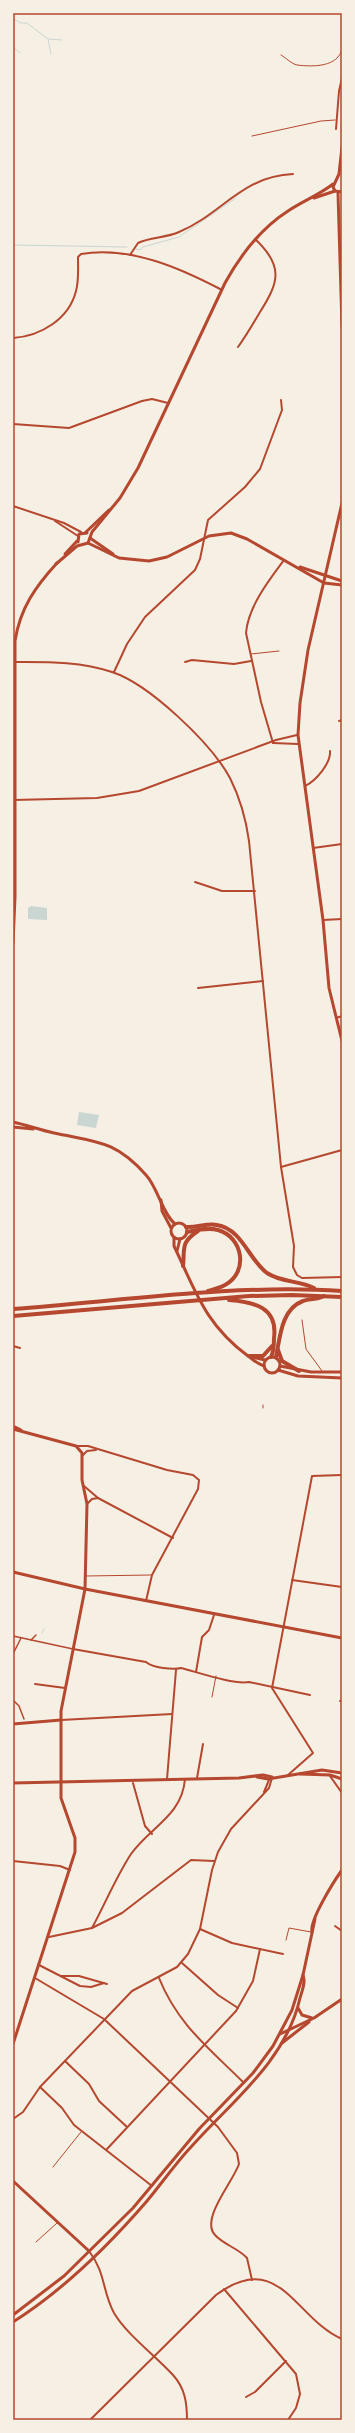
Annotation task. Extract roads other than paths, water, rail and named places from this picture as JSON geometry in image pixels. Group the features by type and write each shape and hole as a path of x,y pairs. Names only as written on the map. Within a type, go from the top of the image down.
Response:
{"highway":[{"path":"186,1227 214,1225 224,1227 235,1235 266,1273 282,1281 309,1286 316,1290"},
{"path":"13,1309 188,1294 221,1287 232,1280 239,1268 240,1257 235,1242 228,1235 214,1229 187,1232"},
{"path":"183,1266 182,1256 184,1244 199,1230"},
{"path":"202,1292 342,1291"},
{"path":"219,1300 268,1295 342,1297"},
{"path":"273,1357 278,1346 283,1322 290,1310 301,1302 324,1296"},
{"path":"13,1316 207,1300 250,1303 262,1308 274,1322 273,1357"},
{"path":"249,1356 256,1357 267,1354 274,1338"},
{"path":"278,1346 282,1361 299,1371"}],"main road":[{"path":"88,543 90,537 114,505 138,468 222,290 239,258 255,239 278,218 334,184 337,180 342,147"},
{"path":"337,180 342,180"},
{"path":"334,184 337,192 342,326"},
{"path":"310,199 342,192"},
{"path":"340,273 342,244"},
{"path":"342,503 303,678 298,735 298,744 323,920 329,988 342,1041"},
{"path":"13,943 15,641 21,615 33,591 77,541 81,532 86,532 114,505"},
{"path":"86,532 90,537 119,558"},
{"path":"56,564 81,544 88,543 119,558 137,561 161,559 204,538 220,533 236,534 295,565 342,581"},
{"path":"77,541 81,544"},
{"path":"295,565 324,583 342,585"},
{"path":"13,1122 37,1129 100,1142 126,1155 147,1176 170,1219 175,1224"},
{"path":"13,1127 37,1129"},
{"path":"161,1200 162,1211 171,1228 177,1251 204,1311 230,1340 264,1366 270,1373 278,1370 300,1376 342,1378"},
{"path":"171,1228 175,1224 180,1223 186,1227 186,1236 180,1239 174,1238"},
{"path":"177,1251 180,1239"},
{"path":"249,1356 265,1360 273,1357 280,1366 299,1371 324,1373 342,1372"},
{"path":"264,1366 265,1360"},
{"path":"278,1370 280,1366"},
{"path":"13,1428 76,1446 83,1455 83,1485 87,1504 85,1589 65,1688 61,1720 62,1803 75,1838 75,1852 71,1870 13,2044"},
{"path":"13,1572 146,1602 342,1638"},
{"path":"13,1724 61,1720"},
{"path":"257,1777 265,1780 272,1777 322,1770 342,1773"},
{"path":"300,1774 330,1775 342,1779"},
{"path":"13,1783 197,1779 257,1777 269,1775 272,1777"},
{"path":"13,2315 53,2286 153,2186 209,2119 245,2083 273,2046 292,2010 303,1975 312,1932 311,1926 323,1901 342,1870"},
{"path":"13,2322 57,2291 93,2256 146,2202 184,2154 268,2064 290,2029 298,2008 305,1979 303,1975"},
{"path":"282,2043 314,2018 342,1999"},
{"path":"298,2008 302,2016 314,2018"},
{"path":"280,2034 314,2018"},
{"path":"14,2184 89,2251"}],"street":[{"path":"336,129 342,78"},
{"path":"130,255 138,243 172,235 186,229 251,184 271,177 293,174"},
{"path":"238,346 275,285 276,272 274,262 255,239"},
{"path":"13,338 41,331 63,315 76,291 80,254 130,255 170,265 222,290"},
{"path":"13,424 69,428 86,423 134,403 152,399 168,404"},
{"path":"114,672 140,624 157,604 195,570 200,559 208,520 245,487 260,469 282,410 281,400"},
{"path":"13,506 50,518 81,532"},
{"path":"50,518 78,536"},
{"path":"273,743 261,702 246,633 247,625 267,585 284,560"},
{"path":"185,662 192,660 234,664 252,661"},
{"path":"14,662 83,664 114,672 133,682 158,700 194,734 219,761 235,788 244,814 255,891 281,1167 294,1246 294,1272 302,1278 342,1277"},
{"path":"14,800 97,798 151,788 219,761 298,735"},
{"path":"273,743 298,744"},
{"path":"304,787 310,784 320,772 330,755 330,751"},
{"path":"313,848 342,844"},
{"path":"195,882 222,891 255,891"},
{"path":"323,920 342,919"},
{"path":"198,988 263,982"},
{"path":"336,1018 342,1016"},
{"path":"281,1167 342,1150"},
{"path":"13,1346 20,1348"},
{"path":"76,1446 88,1446 197,1478 200,1483 152,1575 146,1602"},
{"path":"83,1455 87,1451 99,1450"},
{"path":"288,1775 293,1769 313,1754 272,1688 312,1476 342,1475"},
{"path":"83,1485 98,1498 172,1538"},
{"path":"87,1504 92,1499 98,1498"},
{"path":"292,1580 342,1587"},
{"path":"194,1671 202,1637 209,1630 214,1615"},
{"path":"13,1654 20,1638 20,1634"},
{"path":"31,1640 36,1635"},
{"path":"13,1636 73,1650 146,1662 150,1665 176,1670 181,1668 310,1695"},
{"path":"167,1779 176,1670"},
{"path":"35,1684 65,1688"},
{"path":"13,1700 19,1706 24,1719"},
{"path":"61,1720 172,1714"},
{"path":"197,1779 203,1744"},
{"path":"330,1775 342,1793"},
{"path":"13,2119 24,2112 40,2087 132,1991 159,1978 182,1963 194,1945 200,1929 214,1861 231,1829 264,1793 272,1782 272,1777"},
{"path":"92,1928 132,1854 176,1808 182,1796 185,1779"},
{"path":"264,1793 265,1780"},
{"path":"133,1783 145,1826 152,1834"},
{"path":"49,1937 92,1928 122,1913 186,1863 196,1859 214,1861"},
{"path":"13,1861 60,1866 71,1870"},
{"path":"335,1926 342,1931"},
{"path":"200,1929 232,1943 283,1954"},
{"path":"106,2148 204,2046 238,2008 253,1981 260,1949"},
{"path":"182,1963 218,1995 238,2008"},
{"path":"39,1965 80,1986 91,1988 105,1984 79,1976 61,1976"},
{"path":"35,1978 51,1989 93,2011 104,2019 213,2123 237,2153 239,2164 212,2214 209,2225 211,2230 219,2239 247,2258 252,2280"},
{"path":"159,1978 179,2017 204,2046 245,2083"},
{"path":"65,2061 92,2087 99,2100 127,2127"},
{"path":"40,2087 52,2097 74,2125 106,2148 153,2186"},
{"path":"89,2251 102,2271 109,2300 117,2317 155,2356 181,2386 186,2401 187,2420"},
{"path":"90,2420 224,2289 241,2281 252,2280 282,2288 326,2330 342,2339"},
{"path":"224,2289 296,2374 300,2394 296,2408 288,2420"},
{"path":"246,2397 255,2392 286,2361"}],"lane":[{"path":"281,55 296,65 327,64 336,61 341,56 342,49"},
{"path":"252,136 320,120 336,120"},
{"path":"250,654 279,651"},
{"path":"302,1320 306,1349 324,1373"},
{"path":"86,1576 152,1575"},
{"path":"212,1697 216,1676"},
{"path":"286,1940 289,1928 312,1932"},
{"path":"53,2167 81,2131"},
{"path":"36,2242 58,2222"}],"waterway":[{"path":"13,19 21,23 27,23 48,39 51,54"},
{"path":"49,39 62,40"},
{"path":"13,47 20,53"},
{"path":"136,249 140,250 143,247 179,237 236,198"},
{"path":"13,245 127,247"},
{"path":"42,1633 44,1629"}]}
